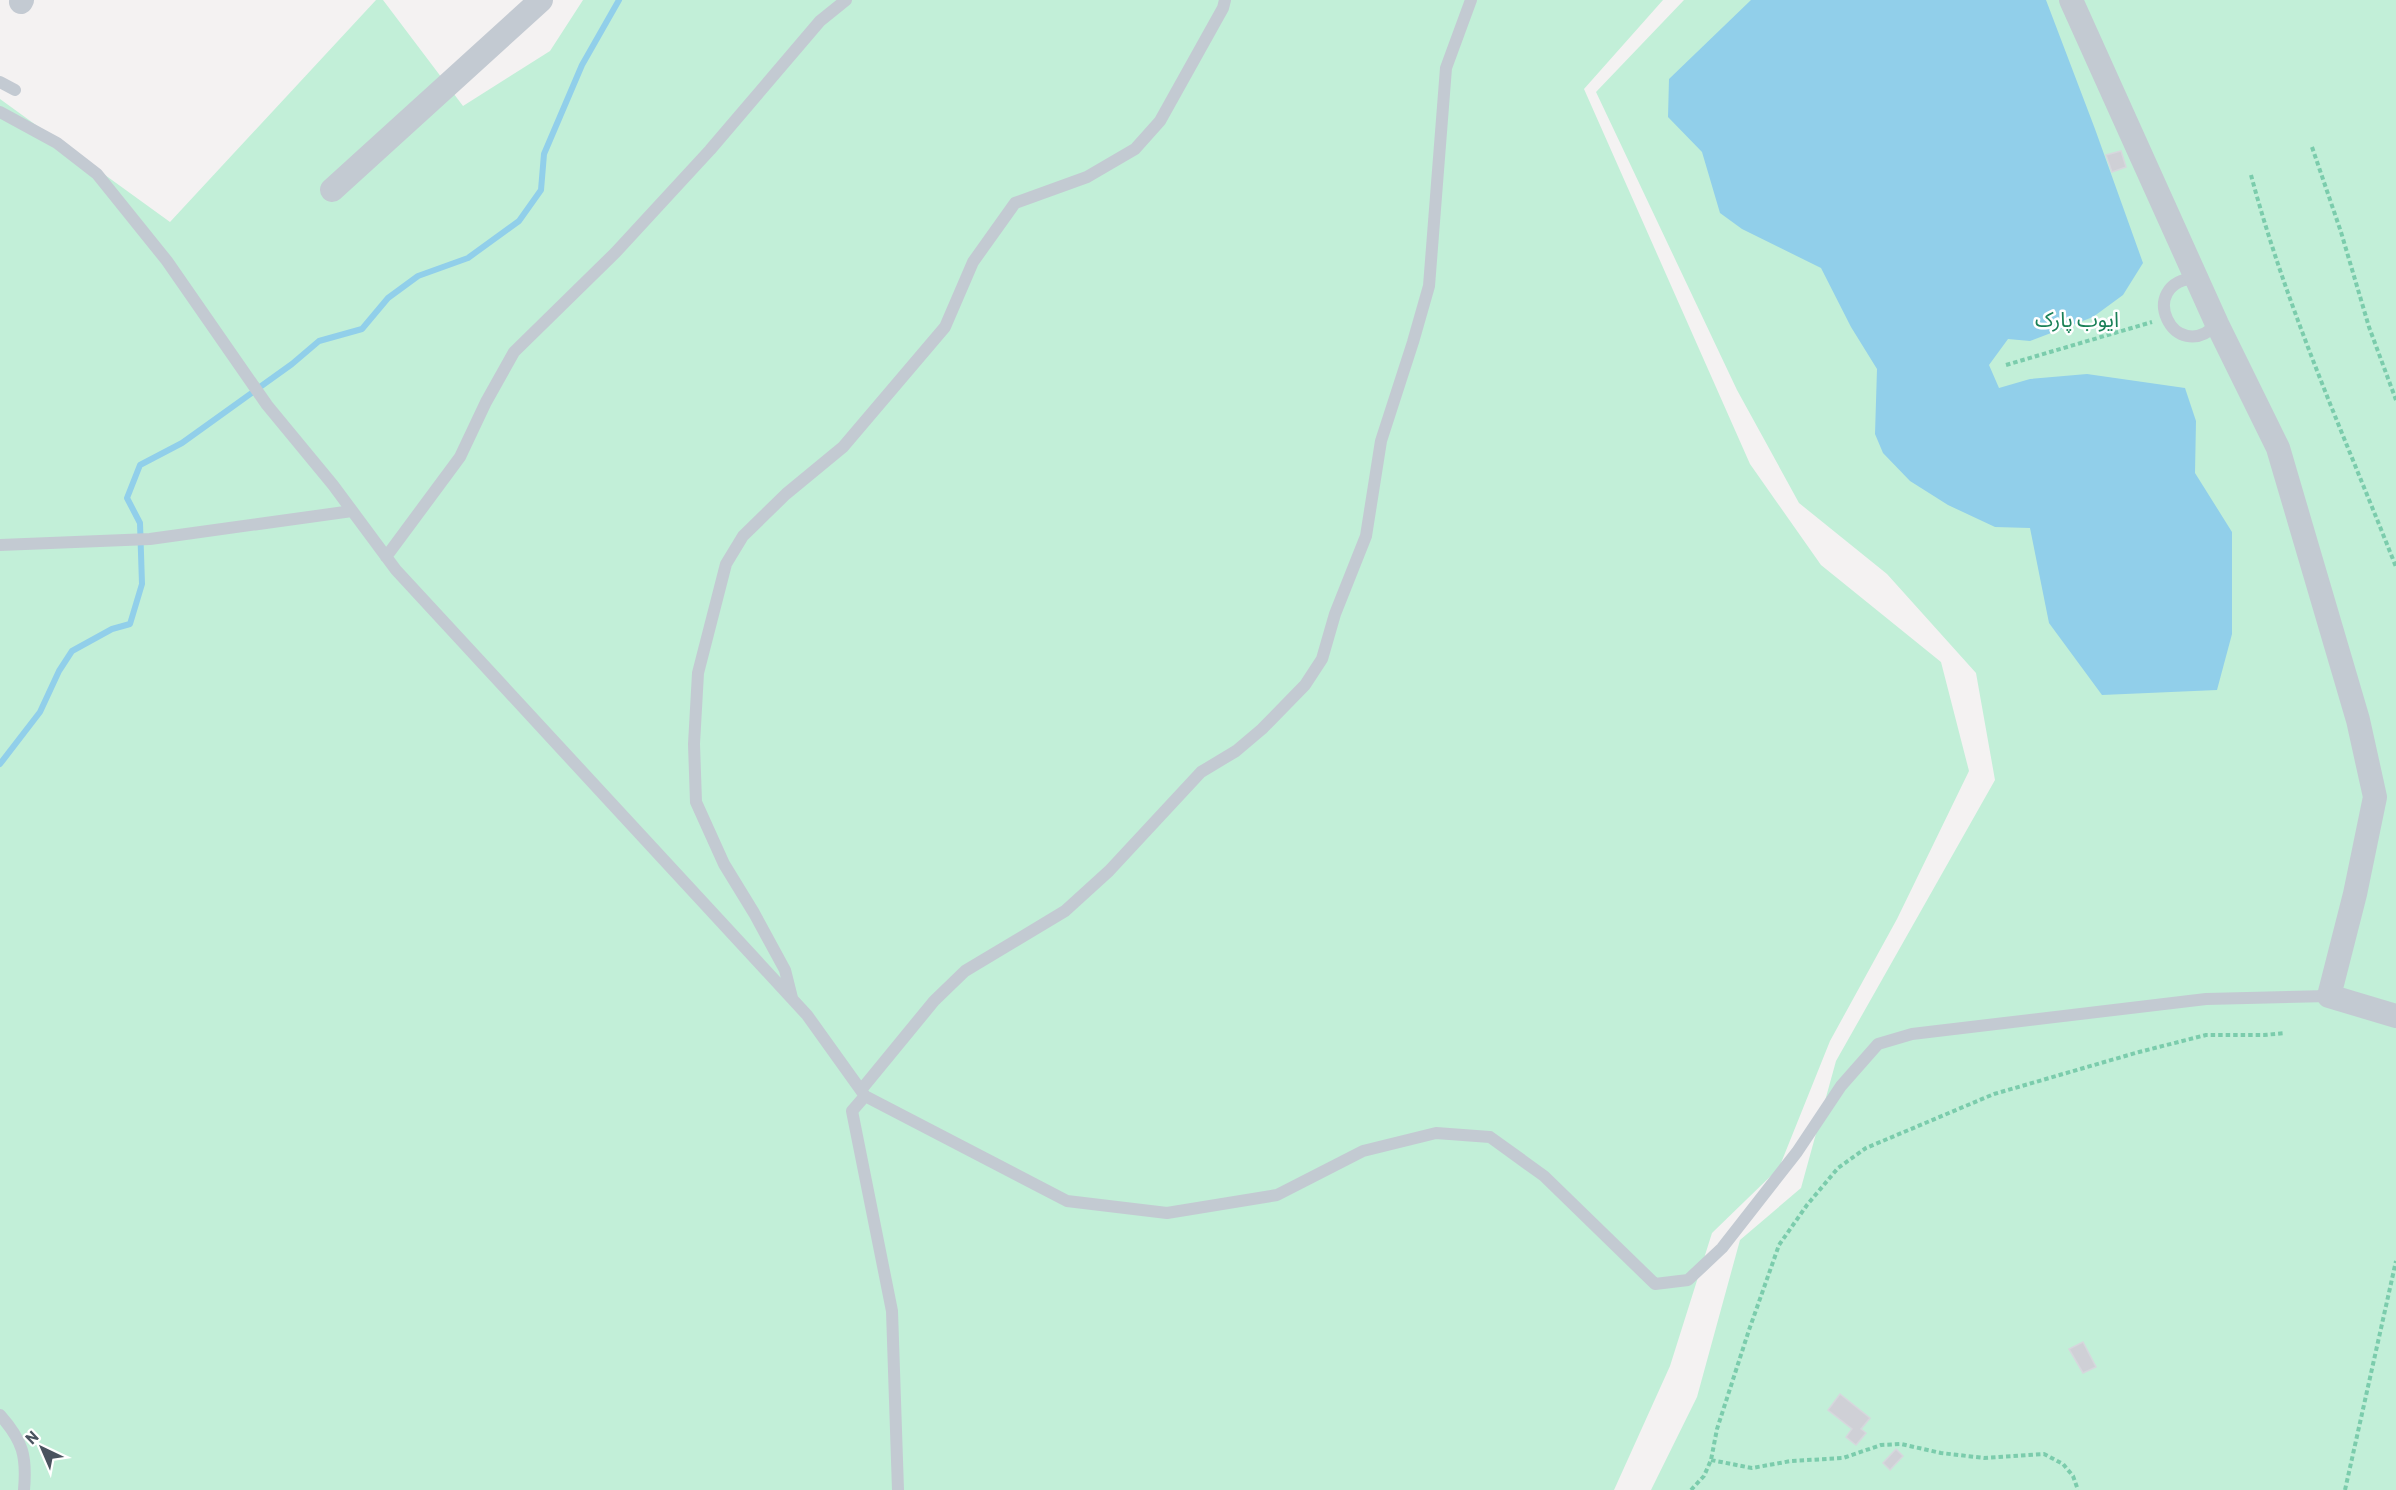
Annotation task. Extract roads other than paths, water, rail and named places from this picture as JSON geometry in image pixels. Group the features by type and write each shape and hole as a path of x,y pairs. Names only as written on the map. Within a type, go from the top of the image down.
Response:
{"street":[{"path":"332,190 541,0"},
{"path":"2071,0 2217,324 2278,448 2358,720 2375,797 2355,894 2329,996 2396,1016"}],"lane":[{"path":"386,557 460,457 486,402 514,352 615,253 710,150 820,21 846,0"},
{"path":"792,999 784,970 724,864 696,802 694,744 698,673 726,564 743,536 786,494 843,447 945,327 973,262 1015,203 1087,177 1135,148 1160,121 1223,8 1225,0"},
{"path":"898,1490 892,1311 852,1111 863,1093 934,1000 965,971 1065,911 1108,871 1201,772 1236,751 1262,729 1305,685 1322,659 1335,614 1366,536 1381,441 1429,286 1446,68 1471,0"},
{"path":"0,82 15,90"},
{"path":"0,112 57,143 97,174 167,261 267,405 396,570 792,999 863,1093 1067,1201 1167,1213 1277,1195 1363,1151 1436,1133 1490,1137 1544,1176 1655,1284 1688,1281 1722,1248 1797,1152 1841,1086 1878,1044 1912,1034 2194,1000 2329,996"},
{"path":"2196,278 2186,279 2169,289 2163,308 2165,318 2171,327 2189,336 2199,336 2209,332 2217,324"},
{"path":"0,545 150,539 352,511"},
{"path":"0,1415 9,1425 24,1452 27,1466 24,1490"}],"water":[{"path":"1751,0 2046,0 2143,263 2123,295 2093,317 2030,341 2008,339 1989,365 1999,388 2030,379 2087,374 2185,388 2196,421 2195,473 2232,532 2232,634 2217,690 2102,695 2049,623 2030,528 1995,527 1948,505 1910,481 1883,453 1875,434 1877,369 1851,327 1821,268 1742,229 1720,213 1702,152 1668,117 1669,79"}],"waterway":[{"path":"0,764 40,712 59,671 72,651 112,629 130,624 142,584 140,523 127,498 140,465 182,443 292,364 319,341 362,329 388,298 418,276 468,258 519,221 541,190 544,154 582,65 619,0"}],"park label":[{"name":"ایوب پارک","path":"2077,318"}]}
